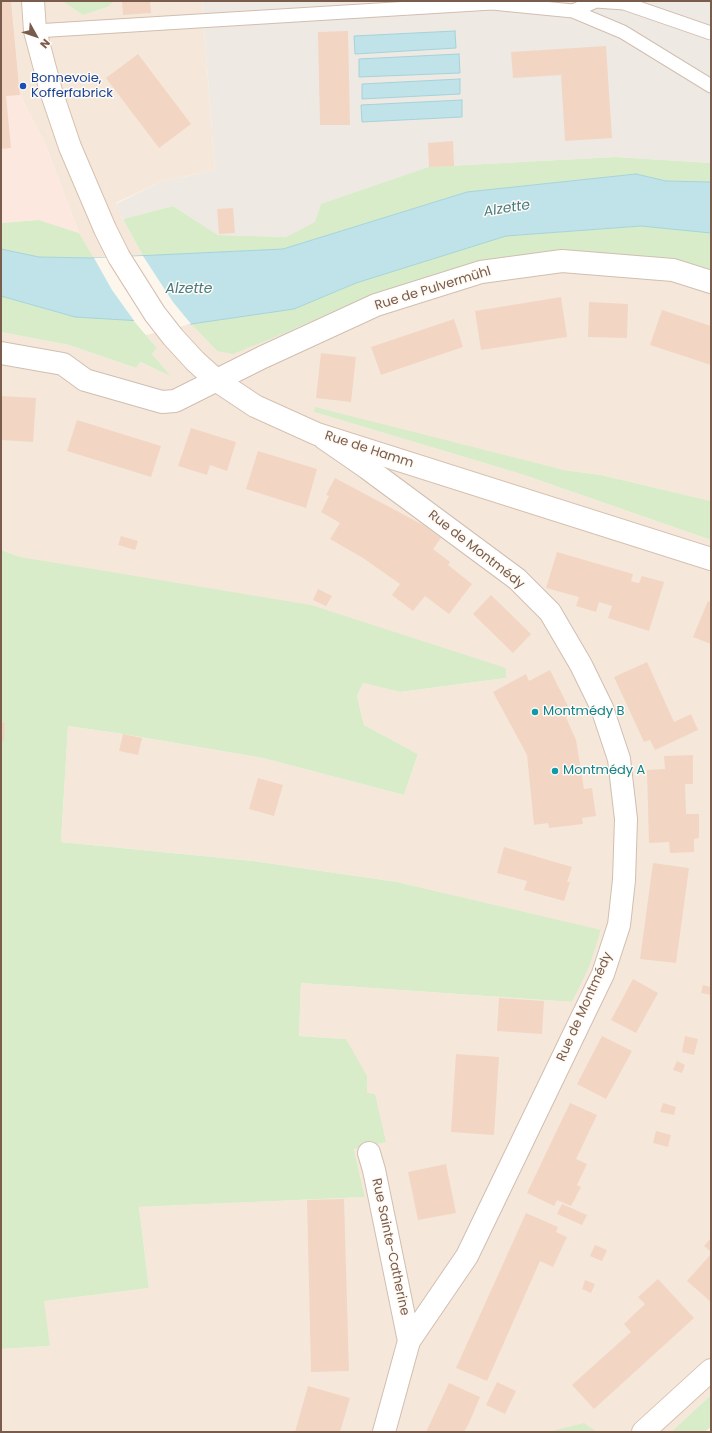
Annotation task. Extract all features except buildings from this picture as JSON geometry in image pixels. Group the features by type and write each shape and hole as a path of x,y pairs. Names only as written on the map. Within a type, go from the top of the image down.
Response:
{"street":[{"name":"Rue de Hamm","path":"32,1 35,31 51,90 70,147 119,257 155,314 173,337 195,361 216,380 255,406 317,434 711,559"},
{"name":"Rue de Pulvermühl","path":"1,352 63,364 84,380 162,402 175,401 216,380 376,305 481,272 562,261 673,270 711,282"},
{"name":"Rue de Montmédy","path":"317,434 366,468 517,579 550,612 581,665 602,708 619,759 626,819 624,880 619,925 603,974 467,1256 409,1341 384,1432"},
{"name":"Rue Sainte-Catherine","path":"369,1153 374,1170 409,1341"},
{"path":"643,1432 711,1370"}],"lane":[{"path":"572,11 596,1 624,3 711,33"},
{"path":"35,31 492,3 572,11 623,32 711,86"}],"shaded area":[{"path":"1,1 11,1 20,95 46,146 79,233 39,220 1,223"},
{"path":"11,1 62,1 83,15 108,7 114,1 202,1 215,170 160,182 116,203 143,256 94,258 79,233 46,146 20,95"},
{"path":"202,1 711,1 711,163 615,157 429,167 286,237 218,235 173,206 123,219 116,204 160,182 215,170"},
{"path":"565,250 675,261 711,272 711,501 601,475 564,470 314,412 521,474 711,540 711,1395 671,1432 1,1432 1,1349 50,1346 43,1301 149,1288 139,1207 365,1197 354,1148 367,1093 346,1039 299,1036 301,983 572,1002 601,931 397,882 253,861 61,842 68,726 263,758 404,795 418,754 364,725 357,696 363,683 400,692 506,678 506,668 20,557 1,550 1,332 69,345 136,368 139,362 170,375 152,354 157,348 146,335 191,324 217,351 290,331 368,296 480,262"}],"green space":[{"path":"62,1 114,1 108,7 83,15"},
{"path":"615,157 711,163 711,182 666,181 636,174 467,192 283,249 143,256 123,219 173,206 218,235 286,237 315,222 321,204 429,167"},
{"path":"39,220 79,233 94,258 39,257 1,249 1,223"},
{"path":"641,226 711,233 711,272 675,261 565,250 480,262 368,296 290,331 233,354 217,351 191,324 294,309 356,283 506,236"},
{"path":"1,296 75,317 133,320 157,348 152,354 171,376 140,362 136,368 69,345 1,332"},
{"path":"315,407 564,470 601,475 711,501 711,540 521,474 314,412"},
{"path":"1,550 20,557 311,605 506,668 506,678 400,692 363,683 357,696 364,725 418,754 404,795 263,758 68,726 61,842 253,861 397,882 601,930 589,967 572,1002 301,983 299,1036 346,1039 367,1076 367,1093 375,1094 386,1142 354,1149 365,1197 139,1207 149,1288 44,1301 50,1346 1,1349"},
{"path":"711,1395 711,1427 705,1432 671,1432"},
{"path":"584,1423 597,1432 548,1432"}],"water":[{"path":"455,31 456,48 355,54 354,36"},
{"path":"459,54 460,73 359,77 359,59"},
{"path":"460,79 460,94 362,99 362,84"},
{"path":"462,100 462,117 362,122 361,105"},
{"name":"Alzette","path":"636,174 666,181 711,182 711,233 641,226 506,236 356,283 294,309 191,324 75,317 1,296 1,249 39,257 94,258 283,249 467,192"}],"pier":[{"path":"143,256 173,302 191,324 184,325 135,322 112,290 94,258"}],"place":[{"name":"Bonnevoie, Kofferfabrick","path":"23,86"},
{"name":"Montmédy B","path":"535,712"},
{"name":"Montmédy A","path":"555,771"}]}
